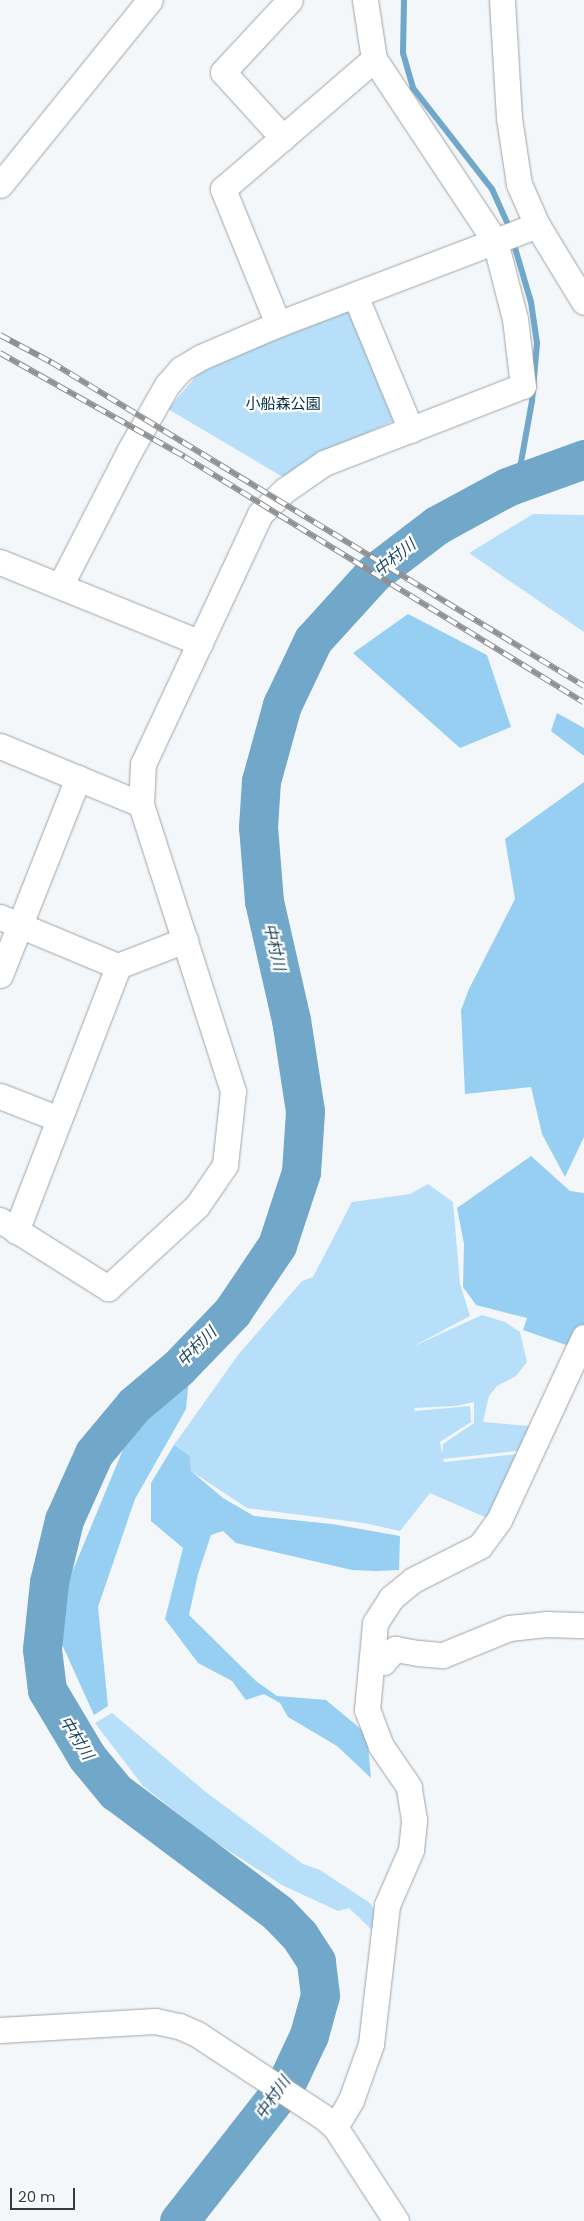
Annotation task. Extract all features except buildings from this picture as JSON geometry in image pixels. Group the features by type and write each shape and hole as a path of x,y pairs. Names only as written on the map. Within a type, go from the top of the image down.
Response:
{"street":[{"path":"0,185 150,0"},
{"path":"283,138 223,72 290,0"},
{"path":"118,966 59,1119 8,1225 108,1288 197,1206 225,1165 234,1091 141,804 143,764 260,514 285,490 324,464 523,386 515,319 495,241 374,59 365,0"},
{"path":"502,0 509,118 519,184 531,227 584,302"},
{"path":"278,324 223,189 374,59"},
{"path":"60,586 130,450 167,385 181,369 200,357 278,324 531,227"},
{"path":"355,295 411,430"},
{"path":"0,562 200,643"},
{"path":"0,746 141,804"},
{"path":"0,975 10,921 78,778"},
{"path":"10,921 118,966 185,940"},
{"path":"0,1096 59,1119"},
{"path":"328,2122 351,2100 371,2044 387,1905 411,1850 414,1820 409,1787 381,1746 367,1710 375,1623 391,1598 413,1580 480,1546 498,1520 584,1338"},
{"path":"372,1658 383,1662 395,1649 418,1654 443,1654 509,1628 546,1624 584,1626"},
{"path":"0,2030 155,2021 179,2026 197,2034 328,2122 396,2221"}],"green space":[{"name":"小船森公園","path":"352,310 395,420 315,458 288,480 168,409 198,374 242,353"},
{"path":"533,514 584,515 584,632 469,553"},
{"path":"428,1184 453,1202 460,1284 470,1316 412,1347 482,1315 505,1322 520,1332 527,1362 516,1376 497,1386 489,1396 483,1422 530,1426 525,1450 443,1459 444,1462 526,1453 494,1521 430,1493 400,1531 364,1523 247,1508 191,1471 190,1456 174,1445 238,1355 302,1281 313,1277 352,1202 410,1194","holes":["474,1402 474,1423 443,1444 442,1453 440,1442 471,1422 470,1406 415,1411 414,1408 456,1406"]},
{"path":"112,1713 207,1793 303,1864 320,1870 370,1903 379,1918 374,1932 349,1908 338,1911 282,1885 209,1838 143,1786 95,1723"}],"shaded area":[{"path":"408,614 487,655 511,727 460,748 353,653"},
{"path":"557,713 584,728 584,756 551,731"},
{"path":"584,782 584,1137 565,1177 542,1134 531,1087 465,1094 461,1010 469,989 515,899 505,839"},
{"path":"531,1156 570,1191 584,1193 584,1327 582,1333 566,1345 523,1330 527,1318 476,1305 463,1287 464,1244 457,1208"},
{"path":"190,1369 186,1409 135,1499 98,1607 108,1706 94,1715 60,1640 68,1582 132,1428 159,1395"},
{"path":"174,1445 190,1456 191,1471 223,1498 254,1516 332,1524 400,1536 399,1570 376,1571 352,1570 236,1543 223,1531 211,1535 198,1574 189,1615 256,1681 277,1696 326,1700 367,1734 371,1778 337,1746 288,1717 280,1703 264,1694 246,1700 232,1681 198,1663 165,1619 183,1548 151,1521 151,1483"}],"waterway":[{"path":"404,0 403,53 413,88 492,189 510,229"},
{"path":"513,241 531,302 537,343 532,401 517,484"},
{"name":"中村川","path":"179,2221 285,2086 309,2035 320,1995 316,1961 299,1935 278,1913 116,1792 87,1757 47,1690 42,1649 49,1582 64,1520 94,1453 134,1405 178,1368 232,1312 277,1245 301,1172 305,1111 291,1020 264,901 258,827 261,781 282,705 313,640 374,573 437,525 507,487 584,459"}],"railway":[{"path":"0,335 51,362 584,686"},
{"path":"0,353 185,457 584,702"}]}
